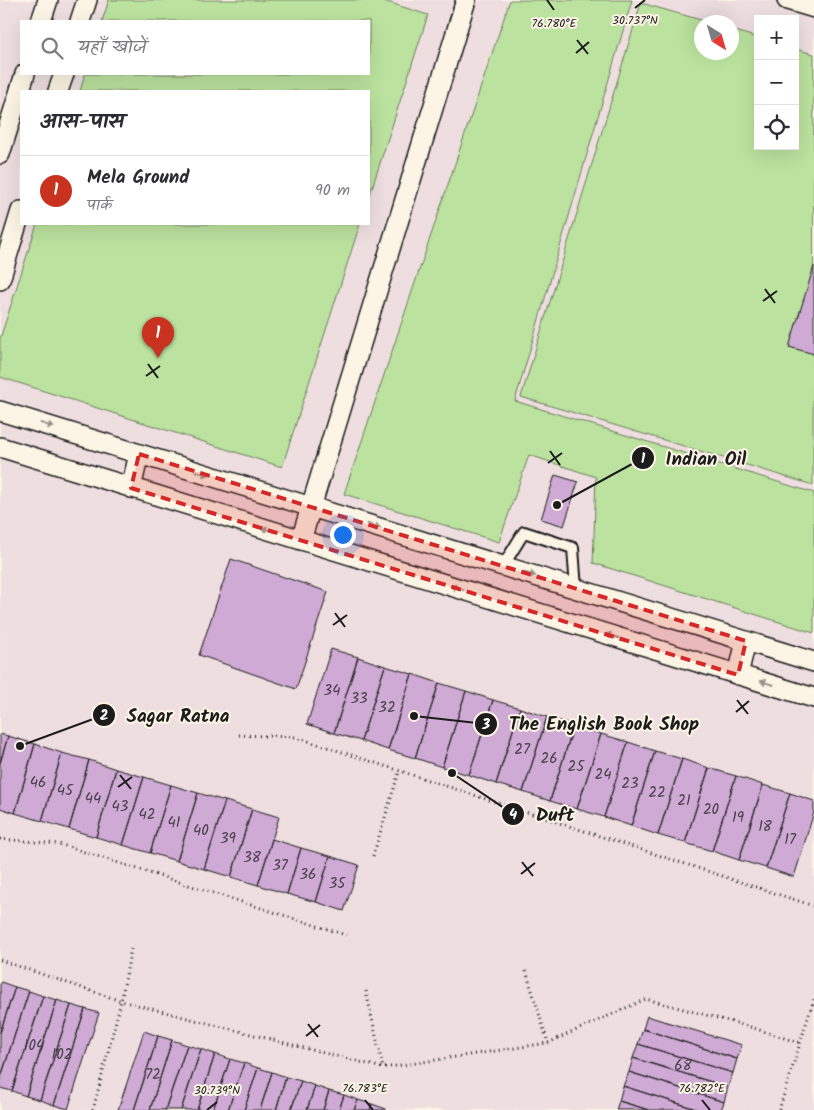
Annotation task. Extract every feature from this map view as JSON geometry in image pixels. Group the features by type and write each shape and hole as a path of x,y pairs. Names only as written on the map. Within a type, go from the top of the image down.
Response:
{"street":[{"path":"41,20 48,0"},
{"path":"80,20 86,0"},
{"path":"301,540 466,0"},
{"path":"787,0 814,8"},
{"path":"0,154 25,75"},
{"path":"58,90 64,75"},
{"path":"0,280 20,214"},
{"path":"0,411 814,662"},
{"path":"0,447 814,698"},
{"path":"131,488 139,454"},
{"path":"738,674 746,641"}],"lane":[{"path":"502,566 524,532 573,548 576,589"}],"path":[{"path":"239,735 296,737 814,906"},
{"path":"373,856 399,772"},
{"path":"0,839 59,844 346,935"},
{"path":"94,1110 121,1001 131,949"},
{"path":"0,960 121,1001 383,1068 548,1043 646,999 747,1026 800,1043"},
{"path":"526,971 548,1043"},
{"path":"366,991 383,1068"},
{"path":"779,1110 814,999"}],"highlighted area":[{"path":"139,454 746,641 738,675 131,488"}],"shaded area":[{"path":"0,0 814,0 814,1110 0,1110"}],"green space":[{"path":"109,0 381,0 428,15 370,194 370,90 80,90 85,75 370,75 370,20 102,20"},
{"path":"510,0 632,0 515,401 814,493 814,633 593,563 596,477 529,455 499,542 344,494"},
{"path":"641,3 694,18 694,60 739,60 739,32 754,37 754,150 799,150 799,50 814,54 813,485 521,397"},
{"path":"37,225 360,225 282,467 0,377 0,339"}],"building":[{"path":"814,266 814,354 789,347"},
{"path":"555,475 578,482 564,526 541,519"},
{"path":"231,559 328,592 296,689 199,655"},
{"path":"331,649 358,657 334,733 307,724"},
{"path":"358,657 385,666 361,741 334,733"},
{"path":"385,666 412,674 388,750 361,741"},
{"path":"412,674 439,683 415,758 388,750"},
{"path":"439,683 466,691 442,767 415,758"},
{"path":"466,691 493,700 469,775 442,767"},
{"path":"493,700 520,708 496,784 469,775"},
{"path":"520,708 547,717 523,792 496,784"},
{"path":"547,717 574,725 550,801 523,792"},
{"path":"574,725 601,734 577,809 550,801"},
{"path":"0,734 8,736 0,763"},
{"path":"601,734 628,742 604,817 577,809"},
{"path":"8,736 35,744 15,813 0,808 0,763"},
{"path":"628,742 655,751 631,826 604,817"},
{"path":"35,744 62,753 42,821 15,813"},
{"path":"655,751 682,759 658,835 631,826"},
{"path":"62,753 89,760 69,829 42,821"},
{"path":"682,759 709,768 685,843 658,835"},
{"path":"89,760 116,769 96,837 69,829"},
{"path":"709,768 736,776 712,851 685,843"},
{"path":"116,769 144,777 123,845 96,837"},
{"path":"736,776 763,785 739,860 712,851"},
{"path":"144,777 171,785 150,853 123,845"},
{"path":"171,785 198,793 177,861 150,853"},
{"path":"763,785 790,793 766,868 739,860"},
{"path":"198,793 225,801 204,869 177,861"},
{"path":"790,793 814,801 814,812 794,877 766,868"},
{"path":"225,801 252,809 231,877 204,869"},
{"path":"252,809 279,817 258,885 231,877"},
{"path":"272,839 301,848 287,894 258,885"},
{"path":"301,848 330,856 316,902 287,894"},
{"path":"330,856 359,865 344,911 316,902"},
{"path":"1,982 15,987 0,1033 0,985"},
{"path":"15,987 29,991 0,1080 0,1033"},
{"path":"29,991 43,996 12,1091 0,1088 0,1080"},
{"path":"43,996 57,1000 26,1096 12,1091"},
{"path":"57,1000 71,1005 40,1100 26,1096"},
{"path":"71,1005 85,1009 54,1105 40,1100"},
{"path":"85,1009 99,1013 68,1109 54,1105"},
{"path":"647,1016 742,1045 737,1059 643,1029"},
{"path":"643,1029 737,1059 733,1073 638,1044"},
{"path":"144,1031 158,1036 134,1110 118,1110"},
{"path":"158,1036 172,1040 150,1110 134,1110"},
{"path":"172,1040 187,1045 165,1110 150,1110"},
{"path":"638,1044 733,1073 728,1087 633,1058"},
{"path":"187,1045 201,1049 181,1110 165,1110"},
{"path":"201,1049 215,1054 197,1110 181,1110"},
{"path":"215,1054 230,1059 213,1110 197,1110"},
{"path":"633,1058 728,1087 724,1102 629,1072"},
{"path":"230,1059 244,1063 228,1110 213,1110"},
{"path":"244,1063 258,1068 244,1110 228,1110"},
{"path":"258,1068 272,1072 260,1110 244,1110"},
{"path":"272,1072 286,1077 276,1110 260,1110"},
{"path":"629,1072 724,1102 721,1110 699,1110 623,1086"},
{"path":"286,1077 301,1081 291,1110 276,1110"},
{"path":"301,1081 315,1086 307,1110 291,1110"},
{"path":"315,1086 329,1091 323,1110 307,1110"},
{"path":"623,1086 699,1110 649,1110 619,1101"},
{"path":"329,1091 344,1095 339,1110 323,1110"},
{"path":"344,1095 358,1100 354,1110 339,1110"},
{"path":"358,1100 372,1104 370,1110 354,1110"},
{"path":"619,1101 649,1110 616,1110"},
{"path":"372,1104 386,1109 386,1110 370,1110"}],"place":[{"name":"Mela Ground","path":"158,358"},
{"name":"Indian Oil","path":"557,505"},
{"name":"The English Book Shop","path":"414,716"},
{"name":"Sagar Ratna","path":"20,746"},
{"name":"Duft","path":"452,773"}]}
